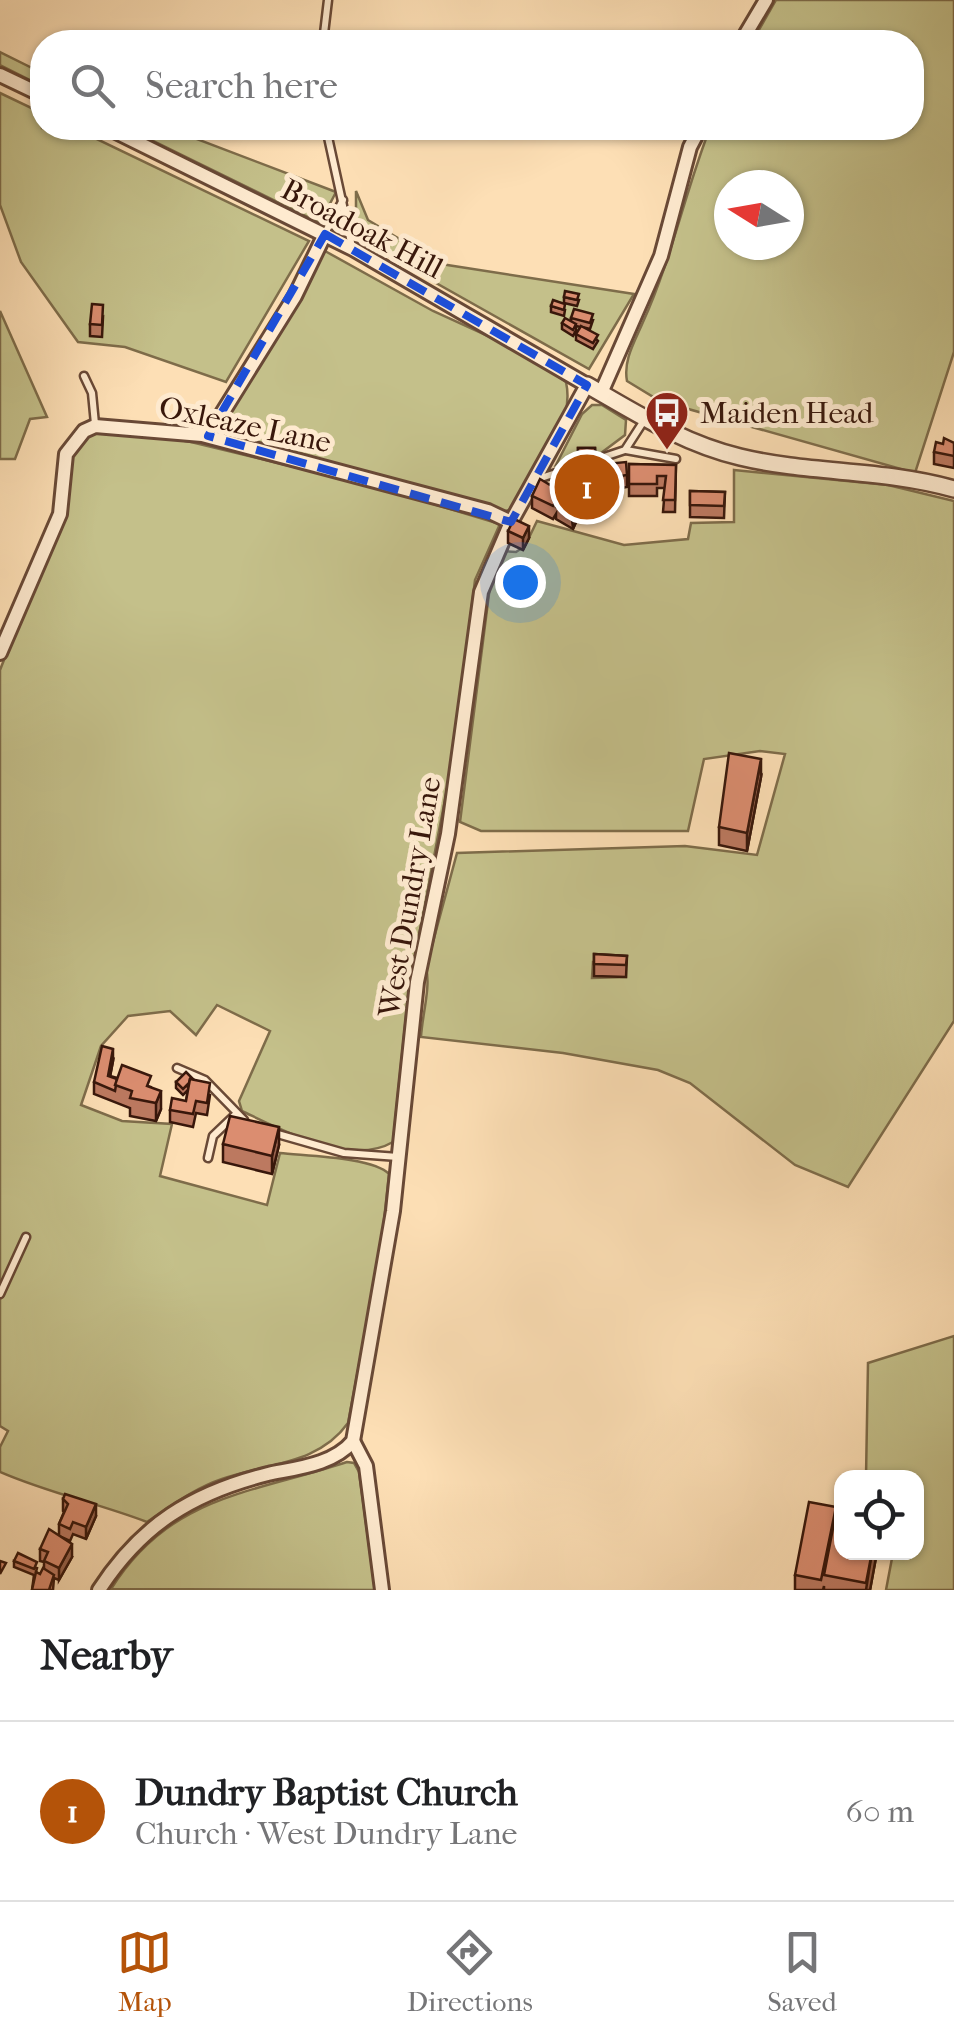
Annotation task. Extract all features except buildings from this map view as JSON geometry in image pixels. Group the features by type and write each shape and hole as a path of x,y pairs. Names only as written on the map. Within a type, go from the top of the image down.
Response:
{"street":[{"path":"749,30 766,0"},
{"path":"0,74 30,90"},
{"name":"Broadoak Hill","path":"133,140 352,248 594,389"},
{"name":"West Dundry Lane","path":"353,1441 399,1157 416,982 448,834 481,592 511,522 594,389 661,256 694,140"},
{"path":"208,436 296,296 325,234"},
{"path":"594,389 645,419 740,458 875,473 954,489"},
{"path":"0,653 60,514 66,454 84,430 95,426"},
{"name":"Oxleaze Lane","path":"95,426 208,436 488,512 511,522"},
{"path":"99,1590 130,1544 168,1515 234,1484 331,1458 353,1441 366,1466 382,1590"}],"lane":[{"path":"324,30 328,0"},
{"path":"329,140 352,248"},
{"path":"325,234 344,198"},
{"path":"84,376 92,393 95,426"},
{"path":"624,450 645,419"},
{"path":"538,479 624,450 676,458"},
{"path":"177,1068 206,1080 235,1115 249,1122"},
{"path":"208,1158 213,1136 235,1115"},
{"path":"262,1128 344,1153 399,1157"},
{"path":"0,1294 26,1237"}],"highlighted area":[{"path":"325,234 587,385 511,522 208,436"}],"shaded area":[{"path":"776,0 954,0 954,352 915,473 660,401 627,381 630,351 662,274 706,140 924,140 924,30 759,30"},
{"path":"0,52 30,67 30,80 0,65"},
{"path":"0,93 30,107 30,140 99,140 309,241 226,382 125,347 78,342 21,262 0,205"},
{"path":"151,140 200,140 336,192 320,223"},
{"path":"356,191 368,220 441,264 634,294 589,369 356,238"},
{"path":"325,251 433,311 525,353 566,382 565,416 559,432 512,509 503,512 218,433"},
{"path":"0,311 47,417 30,419 15,459 0,459"},
{"path":"592,405 602,405 626,420 625,435 601,453 556,465 582,414"},
{"path":"104,427 191,442 380,488 500,524 475,580 453,758 409,987 393,1142 376,1149 337,1148 296,1136 242,1111 239,1101 270,1031 217,1005 196,1035 170,1011 128,1016 101,1046 81,1105 122,1121 172,1124 160,1176 267,1205 280,1153 354,1161 389,1174 381,1248 348,1423 336,1437 307,1455 212,1483 147,1522 0,1472 0,1447 8,1431 0,1426 0,670 29,597 77,443"},
{"path":"734,470 888,485 954,501 954,1021 848,1187 795,1165 690,1083 658,1070 563,1053 421,1037 426,968 457,853 685,846 757,855 785,754 760,751 704,759 688,831 481,831 460,822 490,586 502,551 516,552 525,546 537,521 624,545 688,539 691,523 734,522","holes":["593,962 626,962 626,977 592,978"]},
{"path":"954,1336 954,1590 886,1590 892,1560 924,1560 924,1470 866,1470 868,1363"},
{"path":"354,1463 359,1472 375,1590 111,1589 134,1558 186,1516 245,1491"}],"place":[{"name":"Maiden Head","path":"667,451"},
{"name":"Dundry Baptist Church","path":"587,487"}]}
